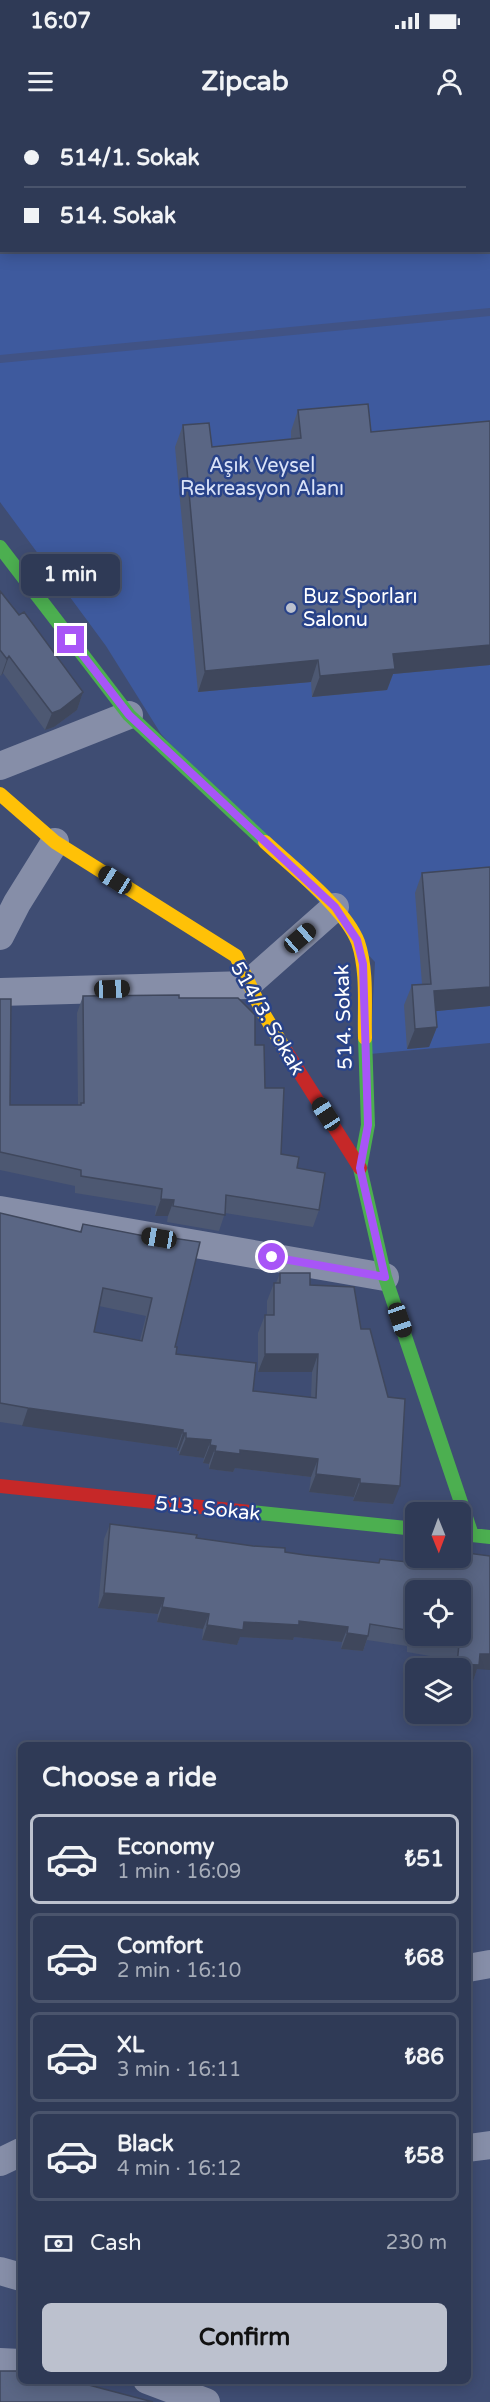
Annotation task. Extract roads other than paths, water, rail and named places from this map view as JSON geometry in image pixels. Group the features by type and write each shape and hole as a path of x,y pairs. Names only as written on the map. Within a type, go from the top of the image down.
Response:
{"street":[{"name":"514. Sokak","path":"0,547 129,715 335,907 357,940 363,964 368,1125 360,1168 385,1277 474,1535"},
{"path":"0,766 129,715"},
{"name":"514/3. Sokak","path":"0,794 55,842 236,957 247,985 360,1168"},
{"path":"0,936 8,897 55,842"},
{"path":"0,992 247,985 335,907"},
{"path":"0,1210 385,1277"},
{"name":"513. Sokak","path":"0,1486 405,1528"},
{"path":"471,1967 490,1964"},
{"path":"471,2148 490,2145"},
{"path":"0,2162 18,2153"},
{"path":"0,2271 18,2276"},
{"path":"0,2362 18,2363"},
{"path":"158,2384 206,2402"}],"waterway":[{"path":"0,359 490,312"}],"place":[{"name":"Buz Sporları Salonu","path":"291,608"}],"park label":[{"name":"Aşık Veysel Rekreasyon Alanı","path":"262,476"}]}
